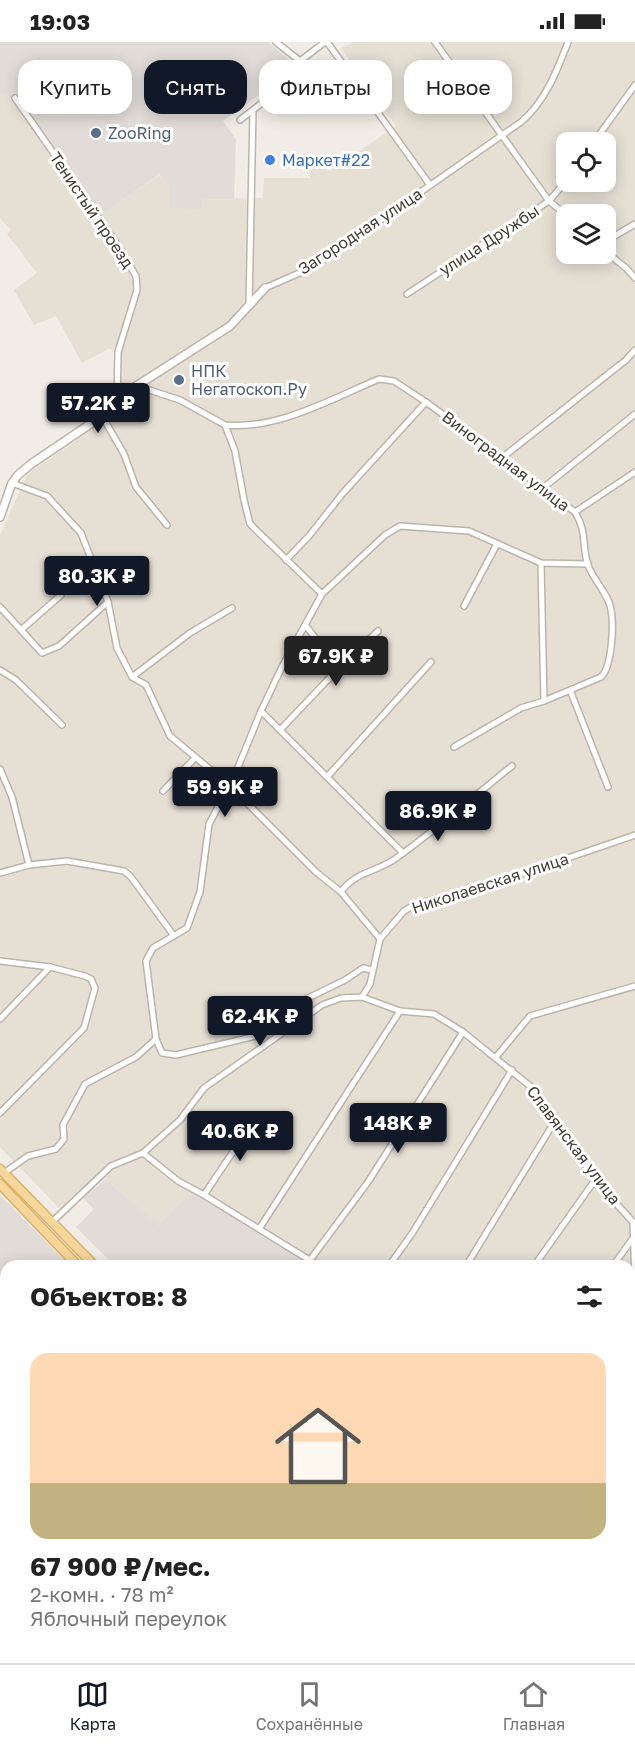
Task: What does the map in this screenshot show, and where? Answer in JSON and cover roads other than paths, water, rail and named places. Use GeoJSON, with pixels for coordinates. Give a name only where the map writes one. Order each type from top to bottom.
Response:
{"type":"FeatureCollection","features":[{"type":"Feature","properties":{"kind":"main road"},"geometry":{"type":"LineString","coordinates":[[2,1171],[89,1260]]}},
{"type":"Feature","properties":{"kind":"main road"},"geometry":{"type":"LineString","coordinates":[[0,1184],[72,1260]]}},
{"type":"Feature","properties":{"kind":"street"},"geometry":{"type":"LineString","coordinates":[[276,42],[299,60]]}},
{"type":"Feature","properties":{"kind":"street"},"geometry":{"type":"LineString","coordinates":[[301,60],[326,42],[430,185]]}},
{"type":"Feature","properties":{"kind":"street"},"geometry":{"type":"LineString","coordinates":[[435,42],[549,201],[556,207]]}},
{"type":"Feature","properties":{"kind":"street","name":"Загородная улица"},"geometry":{"type":"LineString","coordinates":[[0,517],[12,483],[31,464],[102,416],[137,386],[230,326],[265,288],[313,267],[504,136],[532,113],[541,100],[568,42]]}},
{"type":"Feature","properties":{"kind":"street"},"geometry":{"type":"LineString","coordinates":[[601,132],[635,85]]}},
{"type":"Feature","properties":{"kind":"street","name":"Тенистый проезд"},"geometry":{"type":"LineString","coordinates":[[15,98],[115,241],[136,276],[137,290],[118,352],[117,402]]}},
{"type":"Feature","properties":{"kind":"street"},"geometry":{"type":"LineString","coordinates":[[240,120],[259,105]]}},
{"type":"Feature","properties":{"kind":"street"},"geometry":{"type":"LineString","coordinates":[[249,306],[253,110]]}},
{"type":"Feature","properties":{"kind":"street","name":"улица Дружбы"},"geometry":{"type":"LineString","coordinates":[[407,294],[549,201],[559,192]]}},
{"type":"Feature","properties":{"kind":"street"},"geometry":{"type":"LineString","coordinates":[[616,236],[635,224]]}},
{"type":"Feature","properties":{"kind":"street"},"geometry":{"type":"LineString","coordinates":[[616,260],[635,278]]}},
{"type":"Feature","properties":{"kind":"street"},"geometry":{"type":"LineString","coordinates":[[503,457],[626,360],[635,350]]}},
{"type":"Feature","properties":{"kind":"street","name":"Виноградная улица"},"geometry":{"type":"LineString","coordinates":[[225,425],[243,427],[262,424],[314,407],[379,379],[394,381],[503,457],[574,512],[583,526],[588,564],[611,609],[610,657],[606,672],[601,677],[544,701],[520,708],[454,747]]}},
{"type":"Feature","properties":{"kind":"street"},"geometry":{"type":"LineString","coordinates":[[137,386],[180,400],[225,425],[235,451],[250,524],[322,594]]}},
{"type":"Feature","properties":{"kind":"street"},"geometry":{"type":"LineString","coordinates":[[286,560],[426,402]]}},
{"type":"Feature","properties":{"kind":"street"},"geometry":{"type":"LineString","coordinates":[[543,488],[635,414]]}},
{"type":"Feature","properties":{"kind":"street"},"geometry":{"type":"LineString","coordinates":[[102,416],[124,454],[136,487],[167,525]]}},
{"type":"Feature","properties":{"kind":"street"},"geometry":{"type":"LineString","coordinates":[[574,512],[635,472]]}},
{"type":"Feature","properties":{"kind":"street"},"geometry":{"type":"LineString","coordinates":[[12,483],[47,496],[81,533],[108,602],[117,648],[132,677],[146,685],[170,736],[229,785],[315,872],[341,892],[380,939]]}},
{"type":"Feature","properties":{"kind":"street"},"geometry":{"type":"LineString","coordinates":[[372,970],[363,968],[345,980],[304,999],[256,1036],[177,1055],[162,1053],[156,1039],[146,960],[153,948],[187,928],[200,892],[209,824],[234,777],[282,667],[322,594],[385,535],[400,526],[469,531],[541,563],[588,564]]}},
{"type":"Feature","properties":{"kind":"street"},"geometry":{"type":"LineString","coordinates":[[465,606],[497,544]]}},
{"type":"Feature","properties":{"kind":"street"},"geometry":{"type":"LineString","coordinates":[[541,563],[544,701]]}},
{"type":"Feature","properties":{"kind":"street"},"geometry":{"type":"LineString","coordinates":[[21,630],[61,595]]}},
{"type":"Feature","properties":{"kind":"street"},"geometry":{"type":"LineString","coordinates":[[0,607],[42,653],[59,646],[108,602]]}},
{"type":"Feature","properties":{"kind":"street"},"geometry":{"type":"LineString","coordinates":[[132,677],[190,633],[232,608]]}},
{"type":"Feature","properties":{"kind":"street"},"geometry":{"type":"LineString","coordinates":[[306,626],[339,668]]}},
{"type":"Feature","properties":{"kind":"street"},"geometry":{"type":"LineString","coordinates":[[280,730],[378,631]]}},
{"type":"Feature","properties":{"kind":"street"},"geometry":{"type":"LineString","coordinates":[[327,777],[431,662]]}},
{"type":"Feature","properties":{"kind":"street"},"geometry":{"type":"LineString","coordinates":[[0,670],[16,680],[62,725]]}},
{"type":"Feature","properties":{"kind":"street"},"geometry":{"type":"LineString","coordinates":[[570,690],[608,788]]}},
{"type":"Feature","properties":{"kind":"street"},"geometry":{"type":"LineString","coordinates":[[261,711],[403,853]]}},
{"type":"Feature","properties":{"kind":"street"},"geometry":{"type":"LineString","coordinates":[[163,791],[195,758]]}},
{"type":"Feature","properties":{"kind":"street"},"geometry":{"type":"LineString","coordinates":[[341,892],[347,883],[394,860],[512,766]]}},
{"type":"Feature","properties":{"kind":"street"},"geometry":{"type":"LineString","coordinates":[[0,769],[12,797],[28,866]]}},
{"type":"Feature","properties":{"kind":"street","name":"Николаевская улица"},"geometry":{"type":"LineString","coordinates":[[362,997],[370,984],[380,939],[404,911],[416,904],[495,882],[635,834]]}},
{"type":"Feature","properties":{"kind":"street"},"geometry":{"type":"LineString","coordinates":[[0,873],[28,866],[67,861],[124,871],[131,877],[174,936]]}},
{"type":"Feature","properties":{"kind":"street"},"geometry":{"type":"LineString","coordinates":[[0,961],[50,967],[85,976],[94,983],[95,988],[86,1026],[0,1113]]}},
{"type":"Feature","properties":{"kind":"street"},"geometry":{"type":"LineString","coordinates":[[0,1019],[50,967]]}},
{"type":"Feature","properties":{"kind":"street"},"geometry":{"type":"LineString","coordinates":[[496,1057],[530,1016],[635,986]]}},
{"type":"Feature","properties":{"kind":"street","name":"Славянская улица"},"geometry":{"type":"LineString","coordinates":[[52,1222],[111,1166],[144,1153],[180,1120],[204,1088],[322,1005],[341,998],[362,997],[400,1011],[434,1014],[463,1032],[535,1090],[595,1180],[633,1222],[634,1260]]}},
{"type":"Feature","properties":{"kind":"street"},"geometry":{"type":"LineString","coordinates":[[259,1229],[400,1011]]}},
{"type":"Feature","properties":{"kind":"street"},"geometry":{"type":"LineString","coordinates":[[144,1153],[177,1181],[310,1260],[368,1182],[463,1032]]}},
{"type":"Feature","properties":{"kind":"street"},"geometry":{"type":"LineString","coordinates":[[2,1171],[28,1156],[56,1149],[64,1139],[63,1125],[85,1084],[136,1057],[156,1039]]}},
{"type":"Feature","properties":{"kind":"street"},"geometry":{"type":"LineString","coordinates":[[393,1260],[413,1232],[512,1070]]}},
{"type":"Feature","properties":{"kind":"street"},"geometry":{"type":"LineString","coordinates":[[204,1195],[257,1116]]}},
{"type":"Feature","properties":{"kind":"street"},"geometry":{"type":"LineString","coordinates":[[470,1260],[555,1121]]}},
{"type":"Feature","properties":{"kind":"street"},"geometry":{"type":"LineString","coordinates":[[538,1260],[595,1180]]}},
{"type":"Feature","properties":{"kind":"street"},"geometry":{"type":"LineString","coordinates":[[617,1260],[633,1238]]}},
{"type":"Feature","properties":{"kind":"place","name":"ZooRing"},"geometry":{"type":"Point","coordinates":[96,133]}},
{"type":"Feature","properties":{"kind":"place","name":"Маркет#22"},"geometry":{"type":"Point","coordinates":[270,160]}},
{"type":"Feature","properties":{"kind":"place","name":"НПК Негатоскоп.Ру"},"geometry":{"type":"Point","coordinates":[179,380]}}]}
